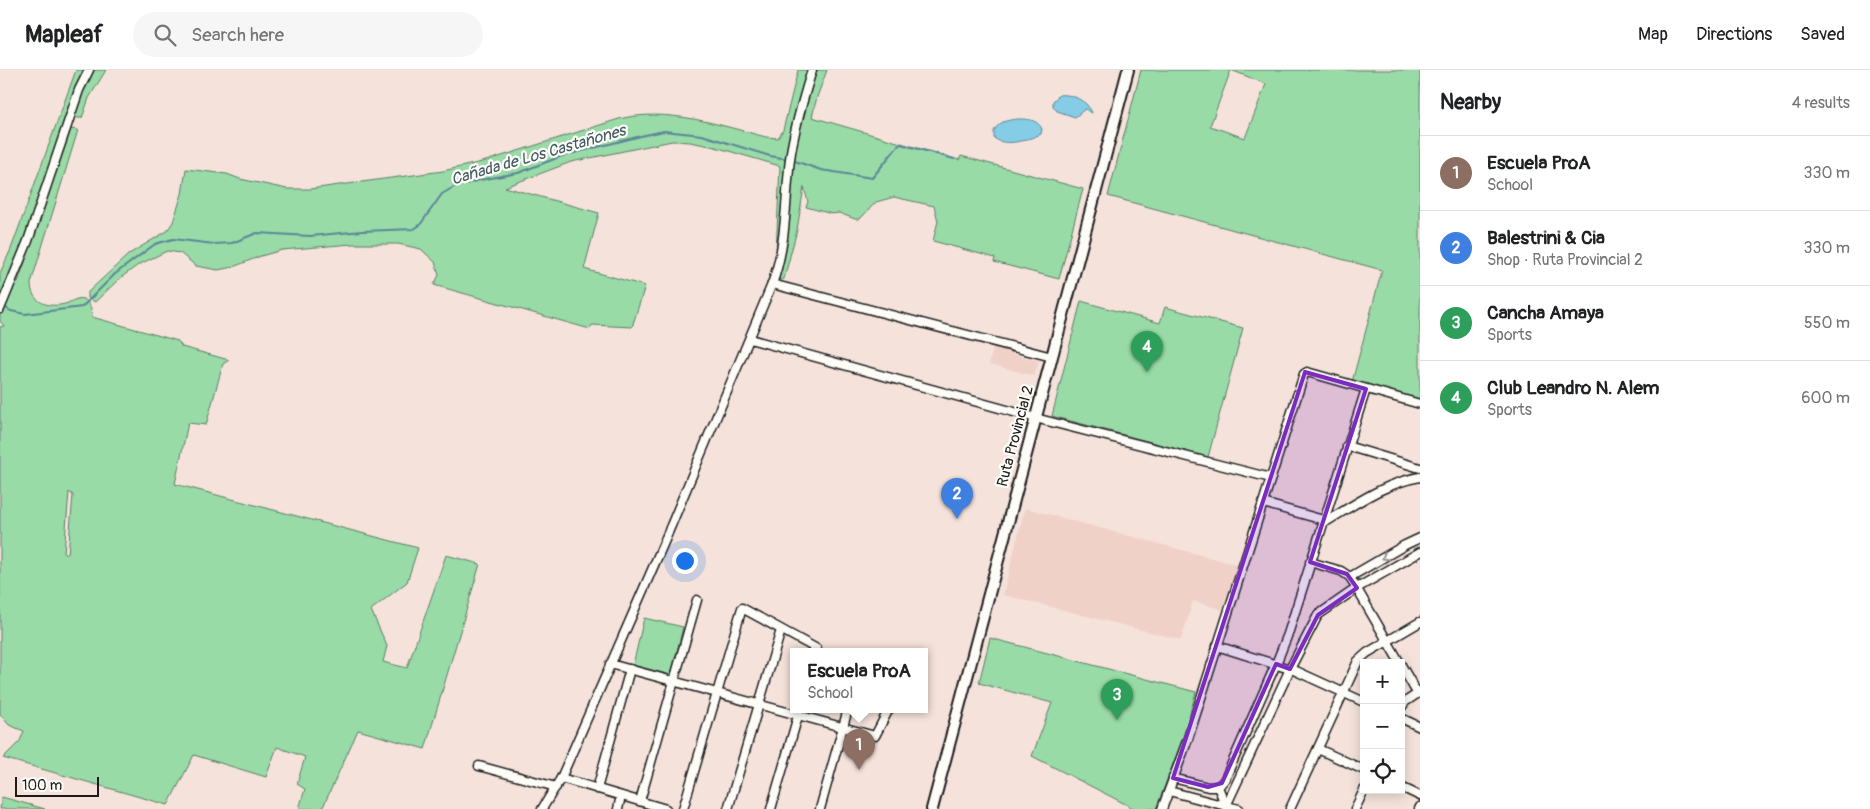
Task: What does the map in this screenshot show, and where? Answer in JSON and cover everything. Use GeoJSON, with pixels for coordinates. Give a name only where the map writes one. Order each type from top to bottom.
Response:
{"type":"FeatureCollection","features":[{"type":"Feature","properties":{"kind":"main road","name":"Ruta Provincial 2"},"geometry":{"type":"LineString","coordinates":[[932,809],[1128,70]]}},
{"type":"Feature","properties":{"kind":"street"},"geometry":{"type":"LineString","coordinates":[[2,305],[28,241],[80,90],[89,70]]}},
{"type":"Feature","properties":{"kind":"street"},"geometry":{"type":"LineString","coordinates":[[542,809],[561,778],[772,284],[782,252],[790,159],[812,70]]}},
{"type":"Feature","properties":{"kind":"street"},"geometry":{"type":"LineString","coordinates":[[772,284],[1052,357]]}},
{"type":"Feature","properties":{"kind":"street"},"geometry":{"type":"LineString","coordinates":[[750,339],[1035,418],[1271,478]]}},
{"type":"Feature","properties":{"kind":"street"},"geometry":{"type":"LineString","coordinates":[[1162,809],[1188,739],[1305,372],[1420,404]]}},
{"type":"Feature","properties":{"kind":"street"},"geometry":{"type":"LineString","coordinates":[[1173,778],[1208,787],[1218,787],[1225,779],[1288,634],[1366,389]]}},
{"type":"Feature","properties":{"kind":"street"},"geometry":{"type":"LineString","coordinates":[[1347,446],[1420,468]]}},
{"type":"Feature","properties":{"kind":"street"},"geometry":{"type":"LineString","coordinates":[[1263,503],[1327,521],[1381,488],[1420,476]]}},
{"type":"Feature","properties":{"kind":"street"},"geometry":{"type":"LineString","coordinates":[[1350,577],[1420,538]]}},
{"type":"Feature","properties":{"kind":"street"},"geometry":{"type":"LineString","coordinates":[[1226,806],[1290,669],[1318,615],[1357,588],[1420,552]]}},
{"type":"Feature","properties":{"kind":"street"},"geometry":{"type":"LineString","coordinates":[[1310,562],[1341,571],[1350,577],[1397,659]]}},
{"type":"Feature","properties":{"kind":"street"},"geometry":{"type":"LineString","coordinates":[[640,801],[697,600]]}},
{"type":"Feature","properties":{"kind":"street"},"geometry":{"type":"LineString","coordinates":[[683,809],[742,608],[815,648]]}},
{"type":"Feature","properties":{"kind":"street"},"geometry":{"type":"LineString","coordinates":[[1290,809],[1360,658],[1420,622]]}},
{"type":"Feature","properties":{"kind":"street"},"geometry":{"type":"LineString","coordinates":[[728,809],[780,630]]}},
{"type":"Feature","properties":{"kind":"street"},"geometry":{"type":"LineString","coordinates":[[1217,646],[1290,669],[1360,700]]}},
{"type":"Feature","properties":{"kind":"street"},"geometry":{"type":"LineString","coordinates":[[610,664],[759,705],[790,710]]}},
{"type":"Feature","properties":{"kind":"street"},"geometry":{"type":"LineString","coordinates":[[597,789],[630,669]]}},
{"type":"Feature","properties":{"kind":"street"},"geometry":{"type":"LineString","coordinates":[[1404,704],[1419,692],[1405,671]]}},
{"type":"Feature","properties":{"kind":"street"},"geometry":{"type":"LineString","coordinates":[[771,809],[799,713]]}},
{"type":"Feature","properties":{"kind":"street"},"geometry":{"type":"LineString","coordinates":[[802,713],[842,728],[875,736],[886,713]]}},
{"type":"Feature","properties":{"kind":"street"},"geometry":{"type":"LineString","coordinates":[[820,809],[847,713]]}},
{"type":"Feature","properties":{"kind":"street"},"geometry":{"type":"LineString","coordinates":[[1405,720],[1420,727]]}},
{"type":"Feature","properties":{"kind":"street"},"geometry":{"type":"LineString","coordinates":[[1318,749],[1360,768]]}},
{"type":"Feature","properties":{"kind":"street"},"geometry":{"type":"LineString","coordinates":[[479,766],[556,787]]}},
{"type":"Feature","properties":{"kind":"street"},"geometry":{"type":"LineString","coordinates":[[561,778],[666,809]]}},
{"type":"Feature","properties":{"kind":"street"},"geometry":{"type":"LineString","coordinates":[[1218,787],[1226,806]]}},
{"type":"Feature","properties":{"kind":"street"},"geometry":{"type":"LineString","coordinates":[[1405,789],[1420,796]]}},
{"type":"Feature","properties":{"kind":"street"},"geometry":{"type":"LineString","coordinates":[[1169,790],[1239,809]]}},
{"type":"Feature","properties":{"kind":"street"},"geometry":{"type":"LineString","coordinates":[[1355,809],[1362,794]]}},
{"type":"Feature","properties":{"kind":"street"},"geometry":{"type":"LineString","coordinates":[[618,809],[621,796]]}},
{"type":"Feature","properties":{"kind":"highlighted area"},"geometry":{"type":"Polygon","coordinates":[[[1305,372],[1366,389],[1310,562],[1347,574],[1357,588],[1318,615],[1290,669],[1276,664],[1222,783],[1208,787],[1173,778],[1305,372]]]}},
{"type":"Feature","properties":{"kind":"shaded area"},"geometry":{"type":"Polygon","coordinates":[[[994,345],[1013,351],[1013,354],[1039,361],[1034,376],[989,364],[994,345]]]}},
{"type":"Feature","properties":{"kind":"shaded area"},"geometry":{"type":"Polygon","coordinates":[[[1025,508],[1238,565],[1223,610],[1193,601],[1181,640],[1003,595],[1025,508]]]}},
{"type":"Feature","properties":{"kind":"green space"},"geometry":{"type":"Polygon","coordinates":[[[76,70],[86,70],[4,292],[0,296],[0,273],[11,249],[76,70]]]}},
{"type":"Feature","properties":{"kind":"green space"},"geometry":{"type":"Polygon","coordinates":[[[92,70],[106,70],[89,98],[82,118],[77,118],[74,115],[92,70]]]}},
{"type":"Feature","properties":{"kind":"green space"},"geometry":{"type":"Polygon","coordinates":[[[798,70],[810,70],[802,97],[780,251],[770,284],[767,283],[776,252],[780,166],[715,147],[672,141],[571,162],[505,187],[599,213],[584,269],[645,286],[632,327],[592,325],[590,329],[434,285],[439,275],[435,262],[421,249],[398,244],[352,244],[282,250],[233,267],[218,270],[196,266],[180,253],[167,251],[138,265],[119,279],[95,302],[88,298],[88,292],[129,254],[167,231],[173,222],[182,194],[186,169],[227,174],[240,179],[287,189],[310,189],[443,171],[486,161],[619,119],[656,115],[693,119],[766,137],[778,138],[783,130],[798,70]]]}},
{"type":"Feature","properties":{"kind":"green space"},"geometry":{"type":"Polygon","coordinates":[[[815,70],[827,70],[812,117],[959,160],[961,156],[1083,189],[1059,279],[994,262],[995,258],[933,241],[938,221],[934,206],[894,197],[876,202],[860,219],[855,219],[839,213],[832,214],[806,207],[808,202],[804,187],[797,230],[784,279],[778,278],[782,263],[796,145],[815,70]]]}},
{"type":"Feature","properties":{"kind":"green space"},"geometry":{"type":"Polygon","coordinates":[[[1141,70],[1231,70],[1420,70],[1420,401],[1352,382],[1382,270],[1108,196],[1141,70]],[[1231,70],[1210,126],[1245,138],[1266,84],[1231,70]]]}},
{"type":"Feature","properties":{"kind":"green space"},"geometry":{"type":"Polygon","coordinates":[[[71,129],[78,130],[31,283],[32,290],[37,299],[47,304],[59,305],[77,299],[84,299],[90,307],[92,317],[178,341],[182,347],[229,360],[223,364],[206,425],[188,423],[175,484],[418,548],[407,582],[371,610],[387,646],[383,662],[407,668],[446,555],[480,564],[425,749],[358,730],[322,809],[299,809],[305,789],[297,784],[305,757],[277,747],[266,777],[194,755],[168,805],[3,758],[20,741],[24,731],[9,725],[0,714],[0,327],[4,326],[0,321],[0,300],[7,303],[16,282],[18,282],[71,129]],[[69,492],[64,553],[68,554],[73,495],[69,492]]]}},
{"type":"Feature","properties":{"kind":"green space"},"geometry":{"type":"Polygon","coordinates":[[[1081,301],[1160,323],[1165,307],[1243,328],[1208,457],[1052,416],[1081,301]]]}},
{"type":"Feature","properties":{"kind":"green space"},"geometry":{"type":"Polygon","coordinates":[[[644,618],[683,627],[671,675],[633,665],[644,618]]]}},
{"type":"Feature","properties":{"kind":"green space"},"geometry":{"type":"Polygon","coordinates":[[[990,638],[1196,692],[1183,737],[1156,809],[1135,809],[1032,756],[1052,703],[979,683],[990,638]]]}},
{"type":"Feature","properties":{"kind":"green space"},"geometry":{"type":"Polygon","coordinates":[[[2,797],[45,809],[0,809],[2,797]]]}},
{"type":"Feature","properties":{"kind":"water"},"geometry":{"type":"Polygon","coordinates":[[[1059,95],[1069,95],[1078,99],[1087,105],[1092,113],[1085,109],[1075,117],[1057,111],[1053,106],[1053,101],[1059,95]]]}},
{"type":"Feature","properties":{"kind":"water"},"geometry":{"type":"Polygon","coordinates":[[[1018,119],[1035,121],[1042,129],[1041,134],[1011,142],[999,141],[994,138],[994,131],[998,125],[1018,119]]]}},
{"type":"Feature","properties":{"kind":"waterway","name":"Cañada de Los Castañones"},"geometry":{"type":"LineString","coordinates":[[4,307],[11,311],[25,314],[82,307],[115,274],[155,244],[173,239],[214,244],[232,243],[257,233],[310,236],[414,229],[420,225],[442,194],[454,187],[518,173],[562,156],[664,131],[702,135],[770,156],[788,159]]}},
{"type":"Feature","properties":{"kind":"waterway","name":"Cañada de Los Castañones"},"geometry":{"type":"LineString","coordinates":[[792,160],[821,170],[872,178],[901,144],[954,159]]}},
{"type":"Feature","properties":{"kind":"place","name":"Club Leandro N. Alem"},"geometry":{"type":"Point","coordinates":[1147,372]}},
{"type":"Feature","properties":{"kind":"place","name":"Balestrini & Cia"},"geometry":{"type":"Point","coordinates":[957,519]}},
{"type":"Feature","properties":{"kind":"place","name":"Cancha Amaya"},"geometry":{"type":"Point","coordinates":[1117,720]}},
{"type":"Feature","properties":{"kind":"place","name":"Escuela ProA"},"geometry":{"type":"Point","coordinates":[859,770]}}]}
